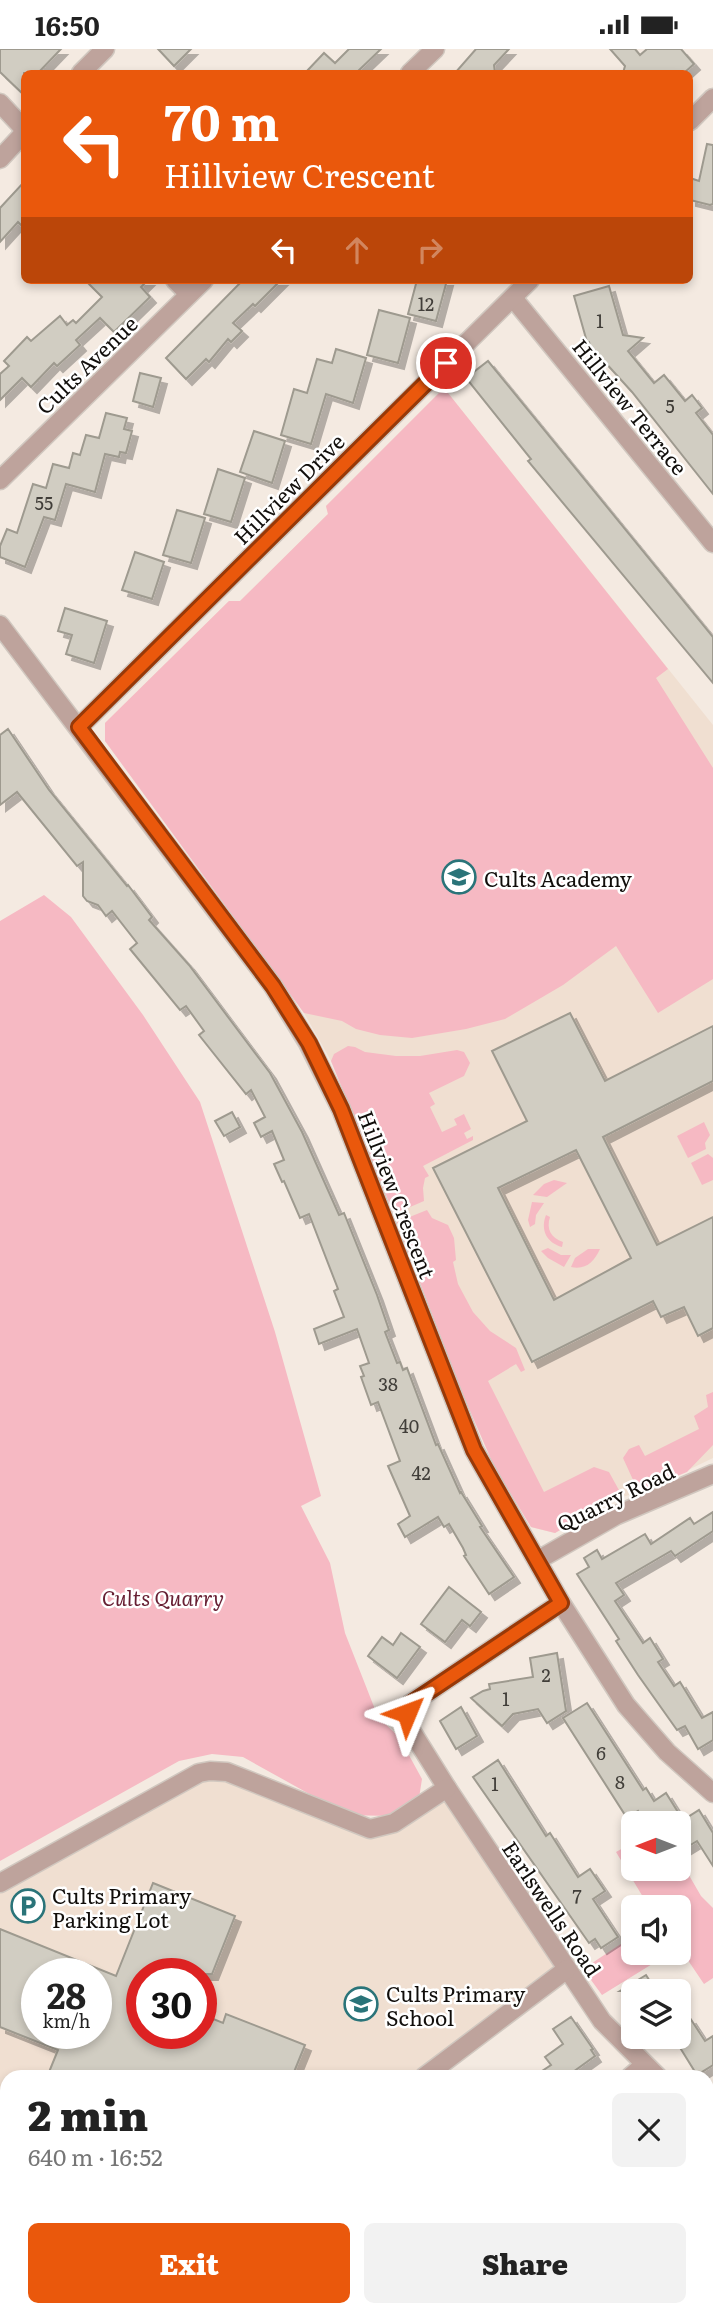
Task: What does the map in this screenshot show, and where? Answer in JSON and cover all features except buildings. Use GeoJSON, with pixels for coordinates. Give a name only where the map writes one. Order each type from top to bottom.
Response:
{"type":"FeatureCollection","features":[{"type":"Feature","properties":{"kind":"street"},"geometry":{"type":"LineString","coordinates":[[84,70],[105,49]]}},
{"type":"Feature","properties":{"kind":"street"},"geometry":{"type":"LineString","coordinates":[[414,70],[435,49]]}},
{"type":"Feature","properties":{"kind":"street"},"geometry":{"type":"LineString","coordinates":[[693,118],[713,97]]}},
{"type":"Feature","properties":{"kind":"street"},"geometry":{"type":"LineString","coordinates":[[0,103],[21,128]]}},
{"type":"Feature","properties":{"kind":"street"},"geometry":{"type":"LineString","coordinates":[[0,159],[21,134]]}},
{"type":"Feature","properties":{"kind":"street"},"geometry":{"type":"LineString","coordinates":[[179,284],[189,294]]}},
{"type":"Feature","properties":{"kind":"street","name":"Cults Avenue"},"geometry":{"type":"LineString","coordinates":[[0,480],[200,284]]}},
{"type":"Feature","properties":{"kind":"street","name":"Hillview Drive"},"geometry":{"type":"LineString","coordinates":[[79,727],[526,284]]}},
{"type":"Feature","properties":{"kind":"street","name":"Hillview Terrace"},"geometry":{"type":"LineString","coordinates":[[513,298],[713,543]]}},
{"type":"Feature","properties":{"kind":"street","name":"Hillview Crescent"},"geometry":{"type":"LineString","coordinates":[[0,625],[273,986],[309,1043],[341,1109],[474,1450],[561,1603],[626,1705],[667,1752],[713,1793]]}},
{"type":"Feature","properties":{"kind":"street","name":"Quarry Road"},"geometry":{"type":"LineString","coordinates":[[538,1560],[617,1515],[713,1474]]}},
{"type":"Feature","properties":{"kind":"street","name":"Earlswells Road"},"geometry":{"type":"LineString","coordinates":[[561,1603],[410,1704],[407,1724],[602,2021],[650,2070]]}},
{"type":"Feature","properties":{"kind":"street"},"geometry":{"type":"LineString","coordinates":[[0,1883],[199,1773],[210,1770],[227,1772],[370,1829],[394,1823],[447,1788]]}},
{"type":"Feature","properties":{"kind":"street"},"geometry":{"type":"LineString","coordinates":[[433,2070],[567,1969]]}},
{"type":"Feature","properties":{"kind":"street"},"geometry":{"type":"LineString","coordinates":[[638,2070],[644,2065]]}},
{"type":"Feature","properties":{"kind":"shaded area","name":"Cults Academy"},"geometry":{"type":"Polygon","coordinates":[[[444,388],[713,725],[713,1458],[657,1485],[606,1503],[555,1533],[531,1527],[494,1466],[461,1390],[397,1222],[331,1061],[304,1013],[105,741],[105,723],[229,601],[240,601],[328,514],[326,506],[444,388]]]}},
{"type":"Feature","properties":{"kind":"shaded area","name":"Cults Primary School"},"geometry":{"type":"Polygon","coordinates":[[[210,1771],[370,1829],[447,1788],[567,1969],[433,2070],[0,2070],[0,1883],[210,1771]]]}},
{"type":"Feature","properties":{"kind":"green space","name":"Cults Academy"},"geometry":{"type":"Polygon","coordinates":[[[444,388],[668,669],[656,678],[713,768],[713,979],[658,1013],[616,946],[563,985],[505,1019],[466,1029],[412,1038],[380,1035],[356,1029],[342,1021],[304,1013],[105,741],[105,723],[229,601],[240,601],[328,514],[326,506],[444,388]]]}},
{"type":"Feature","properties":{"kind":"green space","name":"Cults Quarry"},"geometry":{"type":"Polygon","coordinates":[[[44,895],[71,917],[143,1015],[200,1102],[275,1332],[321,1496],[301,1506],[330,1563],[345,1633],[378,1717],[399,1737],[422,1779],[419,1798],[390,1816],[347,1815],[243,1757],[212,1754],[179,1761],[0,1861],[0,921],[44,895]]]}},
{"type":"Feature","properties":{"kind":"green space"},"geometry":{"type":"Polygon","coordinates":[[[348,1046],[365,1052],[396,1056],[420,1056],[457,1050],[464,1052],[470,1063],[464,1076],[429,1093],[435,1104],[430,1107],[442,1132],[457,1125],[454,1119],[464,1114],[471,1129],[464,1133],[467,1139],[473,1136],[473,1140],[423,1166],[429,1176],[425,1178],[423,1188],[424,1201],[394,1214],[331,1061],[334,1054],[348,1046]]]}},
{"type":"Feature","properties":{"kind":"green space"},"geometry":{"type":"Polygon","coordinates":[[[704,1122],[710,1135],[705,1143],[706,1149],[688,1158],[677,1136],[704,1122]]]}},
{"type":"Feature","properties":{"kind":"green space"},"geometry":{"type":"Polygon","coordinates":[[[708,1154],[713,1158],[713,1180],[702,1185],[691,1163],[708,1154]]]}},
{"type":"Feature","properties":{"kind":"green space"},"geometry":{"type":"Polygon","coordinates":[[[554,1180],[567,1183],[547,1197],[533,1195],[544,1184],[554,1180]]]}},
{"type":"Feature","properties":{"kind":"green space"},"geometry":{"type":"Polygon","coordinates":[[[532,1202],[544,1203],[536,1215],[535,1224],[530,1227],[528,1220],[532,1202]]]}},
{"type":"Feature","properties":{"kind":"green space"},"geometry":{"type":"Polygon","coordinates":[[[427,1210],[432,1218],[448,1225],[454,1238],[456,1260],[453,1262],[458,1284],[473,1312],[490,1331],[516,1348],[525,1370],[521,1372],[516,1364],[488,1381],[544,1492],[594,1467],[609,1472],[620,1492],[555,1533],[531,1527],[494,1466],[461,1390],[397,1222],[427,1210]]]}},
{"type":"Feature","properties":{"kind":"green space"},"geometry":{"type":"Polygon","coordinates":[[[546,1215],[550,1217],[550,1233],[563,1242],[562,1247],[552,1242],[544,1231],[546,1215]]]}},
{"type":"Feature","properties":{"kind":"green space"},"geometry":{"type":"Polygon","coordinates":[[[548,1248],[561,1255],[571,1255],[564,1267],[541,1251],[548,1248]]]}},
{"type":"Feature","properties":{"kind":"green space"},"geometry":{"type":"Polygon","coordinates":[[[588,1249],[600,1249],[589,1264],[571,1267],[575,1258],[588,1249]]]}},
{"type":"Feature","properties":{"kind":"green space"},"geometry":{"type":"Polygon","coordinates":[[[713,1392],[713,1445],[687,1472],[648,1488],[640,1487],[634,1482],[623,1458],[629,1449],[639,1445],[645,1456],[699,1429],[694,1416],[708,1407],[706,1395],[713,1392]]]}},
{"type":"Feature","properties":{"kind":"green space"},"geometry":{"type":"Polygon","coordinates":[[[691,1879],[701,1896],[713,1908],[713,1978],[704,1984],[691,1965],[691,1895],[642,1895],[633,1881],[691,1881],[691,1879]]]}},
{"type":"Feature","properties":{"kind":"green space"},"geometry":{"type":"Polygon","coordinates":[[[621,1944],[621,1965],[651,1965],[628,1979],[621,1979],[621,1983],[602,1995],[583,1969],[621,1944]]]}},
{"type":"Feature","properties":{"kind":"place","name":"Cults Academy"},"geometry":{"type":"Point","coordinates":[459,877]}},
{"type":"Feature","properties":{"kind":"place","name":"Cults Primary Parking Lot"},"geometry":{"type":"Point","coordinates":[28,1906]}},
{"type":"Feature","properties":{"kind":"place","name":"Cults Primary School"},"geometry":{"type":"Point","coordinates":[361,2004]}},
{"type":"Feature","properties":{"kind":"route"},"geometry":{"type":"LineString","coordinates":[[407,1713],[410,1704],[561,1603],[474,1450],[341,1109],[309,1043],[273,986],[79,727],[446,363]]}}]}
